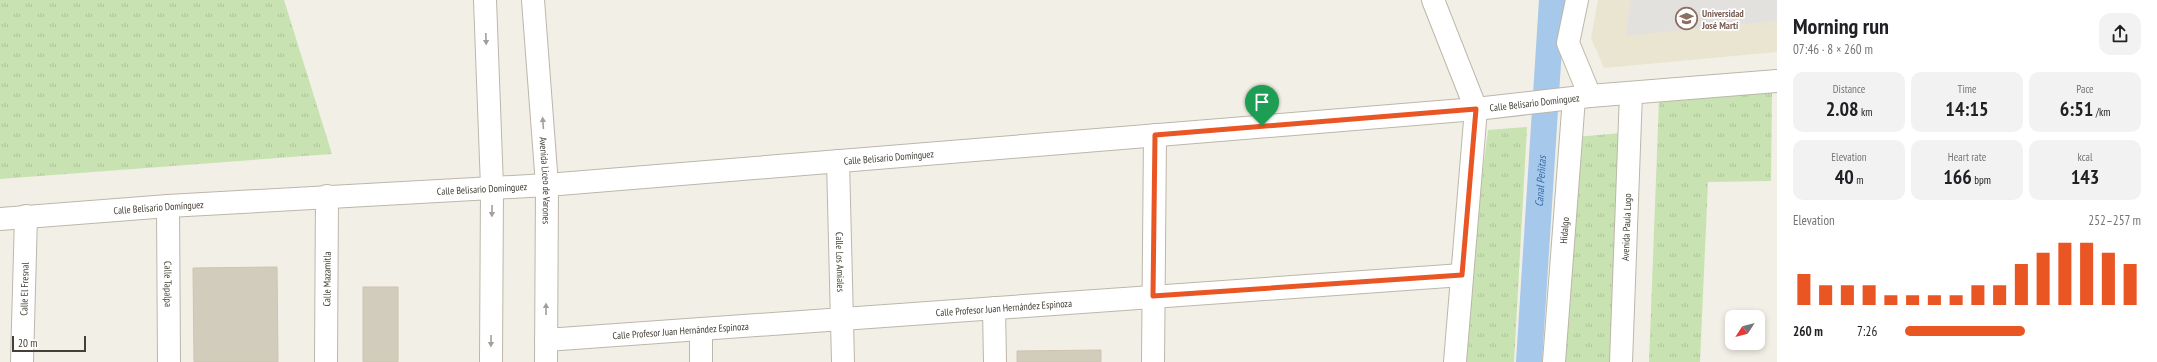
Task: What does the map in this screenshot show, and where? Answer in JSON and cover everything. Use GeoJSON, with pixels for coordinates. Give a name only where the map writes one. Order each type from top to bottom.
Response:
{"type":"FeatureCollection","features":[{"type":"Feature","properties":{"kind":"street"},"geometry":{"type":"LineString","coordinates":[[485,0],[492,187],[491,362]]}},
{"type":"Feature","properties":{"kind":"street","name":"Avenida Liceo de Varones"},"geometry":{"type":"LineString","coordinates":[[533,0],[547,185],[546,362]]}},
{"type":"Feature","properties":{"kind":"street"},"geometry":{"type":"LineString","coordinates":[[1432,0],[1476,109],[1455,362]]}},
{"type":"Feature","properties":{"kind":"street","name":"Hidalgo"},"geometry":{"type":"LineString","coordinates":[[1554,362],[1573,98],[1568,42],[1577,0]]}},
{"type":"Feature","properties":{"kind":"street","name":"Calle Belisario Domínguez"},"geometry":{"type":"LineString","coordinates":[[0,219],[168,206],[328,196],[547,185],[1476,109],[1573,98],[1777,81]]}},
{"type":"Feature","properties":{"kind":"street","name":"Avenida Paula Lugo"},"geometry":{"type":"LineString","coordinates":[[1617,358],[1630,93]]}},
{"type":"Feature","properties":{"kind":"street"},"geometry":{"type":"LineString","coordinates":[[1153,362],[1155,135]]}},
{"type":"Feature","properties":{"kind":"street","name":"Calle Los Amiales"},"geometry":{"type":"LineString","coordinates":[[838,161],[843,362]]}},
{"type":"Feature","properties":{"kind":"street","name":"Calle Mazamitla"},"geometry":{"type":"LineString","coordinates":[[326,362],[328,196]]}},
{"type":"Feature","properties":{"kind":"street","name":"Calle Tapalpa"},"geometry":{"type":"LineString","coordinates":[[168,206],[169,362]]}},
{"type":"Feature","properties":{"kind":"street","name":"Calle El Fresnal"},"geometry":{"type":"LineString","coordinates":[[22,362],[26,216]]}},
{"type":"Feature","properties":{"kind":"street","name":"Calle Profesor Juan Hernández Espinoza"},"geometry":{"type":"LineString","coordinates":[[546,340],[1462,275]]}},
{"type":"Feature","properties":{"kind":"street"},"geometry":{"type":"LineString","coordinates":[[994,308],[995,362]]}},
{"type":"Feature","properties":{"kind":"street"},"geometry":{"type":"LineString","coordinates":[[701,329],[701,362]]}},
{"type":"Feature","properties":{"kind":"shaded area","name":"Universidad José Martí"},"geometry":{"type":"Polygon","coordinates":[[[1598,0],[1777,0],[1777,52],[1604,68],[1591,38],[1598,0]]]}},
{"type":"Feature","properties":{"kind":"shaded area"},"geometry":{"type":"Polygon","coordinates":[[[1631,0],[1777,0],[1777,21],[1625,36],[1631,0]]]}},
{"type":"Feature","properties":{"kind":"green space"},"geometry":{"type":"Polygon","coordinates":[[[0,0],[284,0],[332,154],[0,179],[0,0]]]}},
{"type":"Feature","properties":{"kind":"green space"},"geometry":{"type":"Polygon","coordinates":[[[1772,90],[1771,181],[1708,182],[1700,362],[1649,362],[1659,100],[1772,90]]]}},
{"type":"Feature","properties":{"kind":"green space"},"geometry":{"type":"Polygon","coordinates":[[[1527,127],[1514,362],[1461,362],[1469,277],[1488,130],[1527,127]]]}},
{"type":"Feature","properties":{"kind":"green space"},"geometry":{"type":"Polygon","coordinates":[[[1621,133],[1610,362],[1563,362],[1576,137],[1621,133]]]}},
{"type":"Feature","properties":{"kind":"building"},"geometry":{"type":"Polygon","coordinates":[[[277,267],[278,362],[194,362],[193,268],[277,267]]]}},
{"type":"Feature","properties":{"kind":"building"},"geometry":{"type":"Polygon","coordinates":[[[363,287],[398,287],[398,362],[363,362],[363,287]]]}},
{"type":"Feature","properties":{"kind":"building"},"geometry":{"type":"Polygon","coordinates":[[[1101,350],[1101,362],[1017,362],[1017,351],[1101,350]]]}},
{"type":"Feature","properties":{"kind":"waterway","name":"Canal Peñitas"},"geometry":{"type":"LineString","coordinates":[[1529,362],[1552,0]]}},
{"type":"Feature","properties":{"kind":"place","name":"Universidad José Martí"},"geometry":{"type":"Point","coordinates":[1686,19]}},
{"type":"Feature","properties":{"kind":"route"},"geometry":{"type":"LineString","coordinates":[[1476,109],[1462,275],[1153,296],[1155,135],[1262,126],[1476,109]]}}]}
